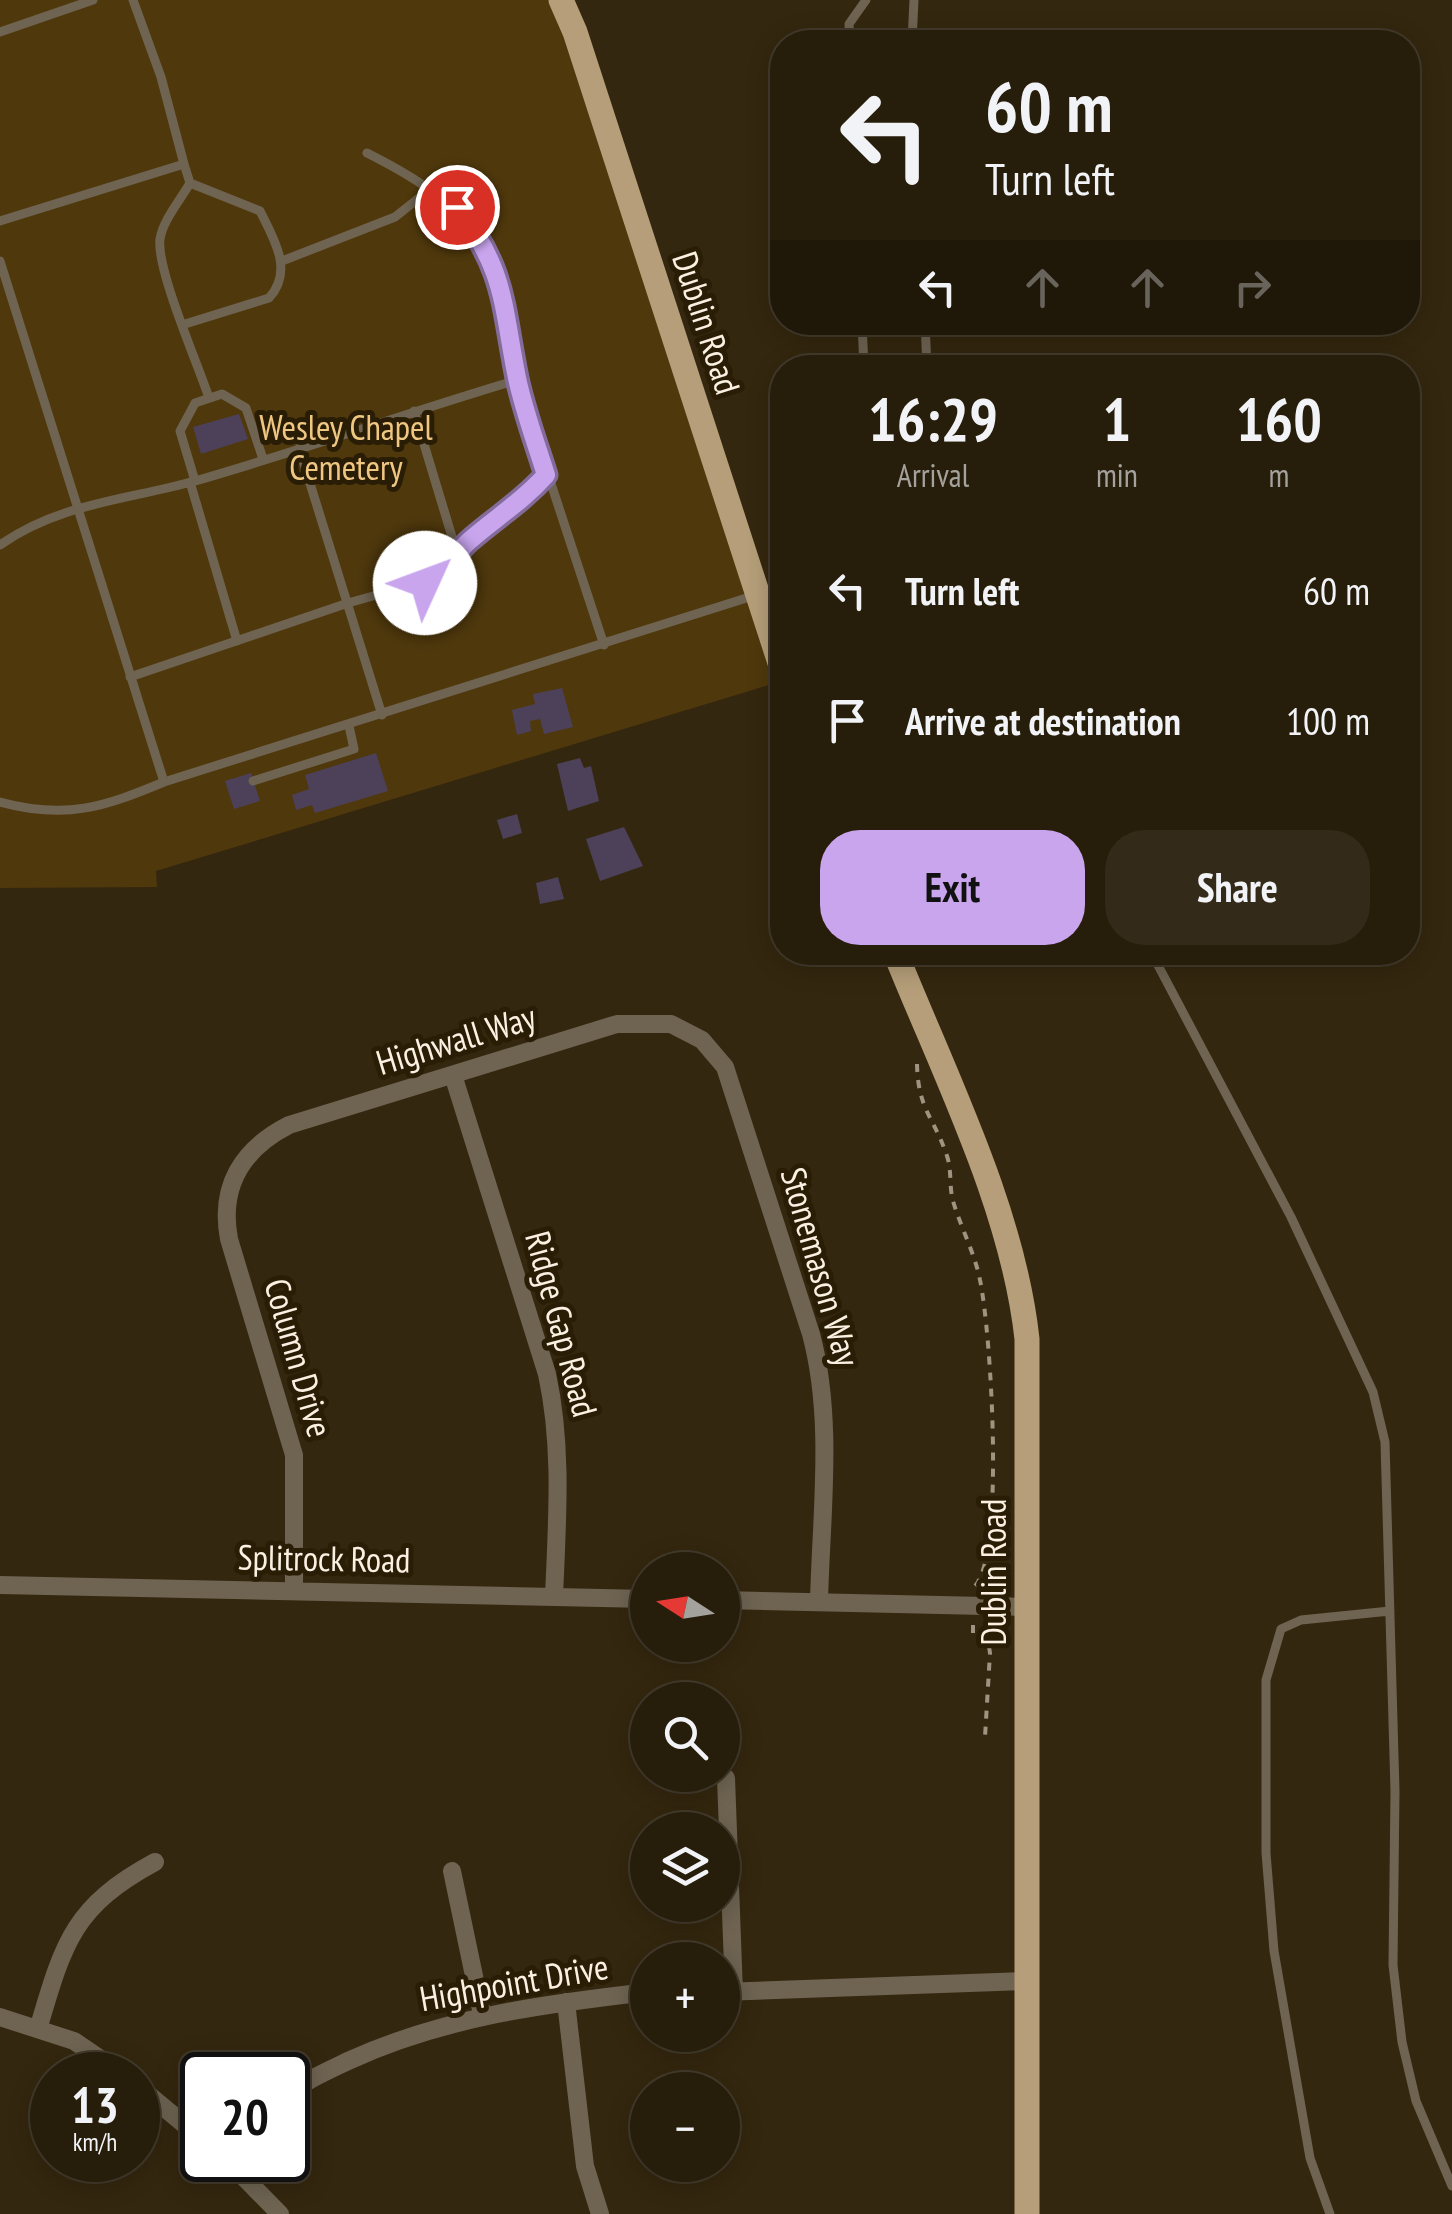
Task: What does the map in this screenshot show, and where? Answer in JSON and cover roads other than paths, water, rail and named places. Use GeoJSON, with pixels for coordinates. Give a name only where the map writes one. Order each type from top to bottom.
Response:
{"type":"FeatureCollection","features":[{"type":"Feature","properties":{"kind":"main road","name":"Dublin Road"},"geometry":{"type":"LineString","coordinates":[[560,0],[575,32],[770,631]]}},
{"type":"Feature","properties":{"kind":"main road","name":"Dublin Road"},"geometry":{"type":"LineString","coordinates":[[900,965],[996,1208],[1022,1293],[1029,1385],[1030,1607],[1026,2214]]}},
{"type":"Feature","properties":{"kind":"street","name":"Highwall Way"},"geometry":{"type":"LineString","coordinates":[[250,1150],[289,1126],[617,1024],[653,1021],[688,1031]]}},
{"type":"Feature","properties":{"kind":"street","name":"Stonemason Way"},"geometry":{"type":"LineString","coordinates":[[688,1031],[716,1053],[732,1084],[822,1374],[819,1602]]}},
{"type":"Feature","properties":{"kind":"street","name":"Ridge Gap Road"},"geometry":{"type":"LineString","coordinates":[[454,1075],[557,1417],[560,1461],[554,1596]]}},
{"type":"Feature","properties":{"kind":"street","name":"Column Drive"},"geometry":{"type":"LineString","coordinates":[[250,1150],[235,1171],[225,1218],[294,1455],[294,1591]]}},
{"type":"Feature","properties":{"kind":"street","name":"Splitrock Road"},"geometry":{"type":"LineString","coordinates":[[0,1585],[630,1598]]}},
{"type":"Feature","properties":{"kind":"street"},"geometry":{"type":"LineString","coordinates":[[740,1600],[1030,1607]]}},
{"type":"Feature","properties":{"kind":"street"},"geometry":{"type":"LineString","coordinates":[[726,1792],[728,1942]]}},
{"type":"Feature","properties":{"kind":"street"},"geometry":{"type":"LineString","coordinates":[[40,2026],[58,1961],[73,1930],[115,1884],[155,1862]]}},
{"type":"Feature","properties":{"kind":"street"},"geometry":{"type":"LineString","coordinates":[[452,1871],[482,2014]]}},
{"type":"Feature","properties":{"kind":"street"},"geometry":{"type":"LineString","coordinates":[[740,1993],[1027,1981]]}},
{"type":"Feature","properties":{"kind":"street","name":"Highpoint Drive"},"geometry":{"type":"LineString","coordinates":[[310,2079],[399,2038],[482,2014],[630,1994]]}},
{"type":"Feature","properties":{"kind":"street"},"geometry":{"type":"LineString","coordinates":[[566,2002],[585,2166],[600,2214]]}},
{"type":"Feature","properties":{"kind":"street"},"geometry":{"type":"LineString","coordinates":[[0,2017],[40,2026],[91,2052]]}},
{"type":"Feature","properties":{"kind":"street"},"geometry":{"type":"LineString","coordinates":[[160,2105],[180,2121]]}},
{"type":"Feature","properties":{"kind":"street"},"geometry":{"type":"LineString","coordinates":[[249,2182],[280,2214]]}},
{"type":"Feature","properties":{"kind":"lane"},"geometry":{"type":"LineString","coordinates":[[0,32],[93,0]]}},
{"type":"Feature","properties":{"kind":"lane"},"geometry":{"type":"LineString","coordinates":[[133,0],[161,78],[190,182],[160,236],[165,270],[210,398]]}},
{"type":"Feature","properties":{"kind":"lane"},"geometry":{"type":"LineString","coordinates":[[850,30],[866,0]]}},
{"type":"Feature","properties":{"kind":"lane"},"geometry":{"type":"LineString","coordinates":[[913,30],[914,0]]}},
{"type":"Feature","properties":{"kind":"lane"},"geometry":{"type":"LineString","coordinates":[[367,153],[457,207],[486,244],[499,279],[518,380],[604,646]]}},
{"type":"Feature","properties":{"kind":"lane"},"geometry":{"type":"LineString","coordinates":[[0,221],[184,164]]}},
{"type":"Feature","properties":{"kind":"lane"},"geometry":{"type":"LineString","coordinates":[[185,324],[269,298],[280,283],[282,262],[260,210],[190,182]]}},
{"type":"Feature","properties":{"kind":"lane"},"geometry":{"type":"LineString","coordinates":[[282,262],[394,217],[428,190]]}},
{"type":"Feature","properties":{"kind":"lane"},"geometry":{"type":"LineString","coordinates":[[0,261],[164,782]]}},
{"type":"Feature","properties":{"kind":"lane"},"geometry":{"type":"LineString","coordinates":[[0,545],[31,524],[75,507],[192,481],[518,380]]}},
{"type":"Feature","properties":{"kind":"lane"},"geometry":{"type":"LineString","coordinates":[[236,641],[180,430],[195,403],[233,397],[246,408],[263,459]]}},
{"type":"Feature","properties":{"kind":"lane"},"geometry":{"type":"LineString","coordinates":[[414,410],[456,550],[454,559]]}},
{"type":"Feature","properties":{"kind":"lane"},"geometry":{"type":"LineString","coordinates":[[299,448],[382,715]]}},
{"type":"Feature","properties":{"kind":"lane"},"geometry":{"type":"LineString","coordinates":[[130,677],[348,603],[441,577],[464,545],[518,504],[546,475]]}},
{"type":"Feature","properties":{"kind":"lane"},"geometry":{"type":"LineString","coordinates":[[0,802],[31,809],[89,810],[164,782],[604,646],[758,594]]}},
{"type":"Feature","properties":{"kind":"lane"},"geometry":{"type":"LineString","coordinates":[[254,781],[354,750],[348,726]]}},
{"type":"Feature","properties":{"kind":"lane"},"geometry":{"type":"LineString","coordinates":[[263,752],[270,776]]}},
{"type":"Feature","properties":{"kind":"lane"},"geometry":{"type":"LineString","coordinates":[[1158,965],[1292,1217],[1373,1392],[1385,1442],[1393,1964],[1402,2042],[1416,2101],[1452,2186]]}},
{"type":"Feature","properties":{"kind":"lane"},"geometry":{"type":"LineString","coordinates":[[1330,2214],[1310,2158],[1274,1951],[1266,1853],[1266,1680],[1281,1630],[1301,1620],[1390,1611]]}},
{"type":"Feature","properties":{"kind":"park label","name":"Wesley Chapel Cemetery"},"geometry":{"type":"Point","coordinates":[346,448]}}]}
